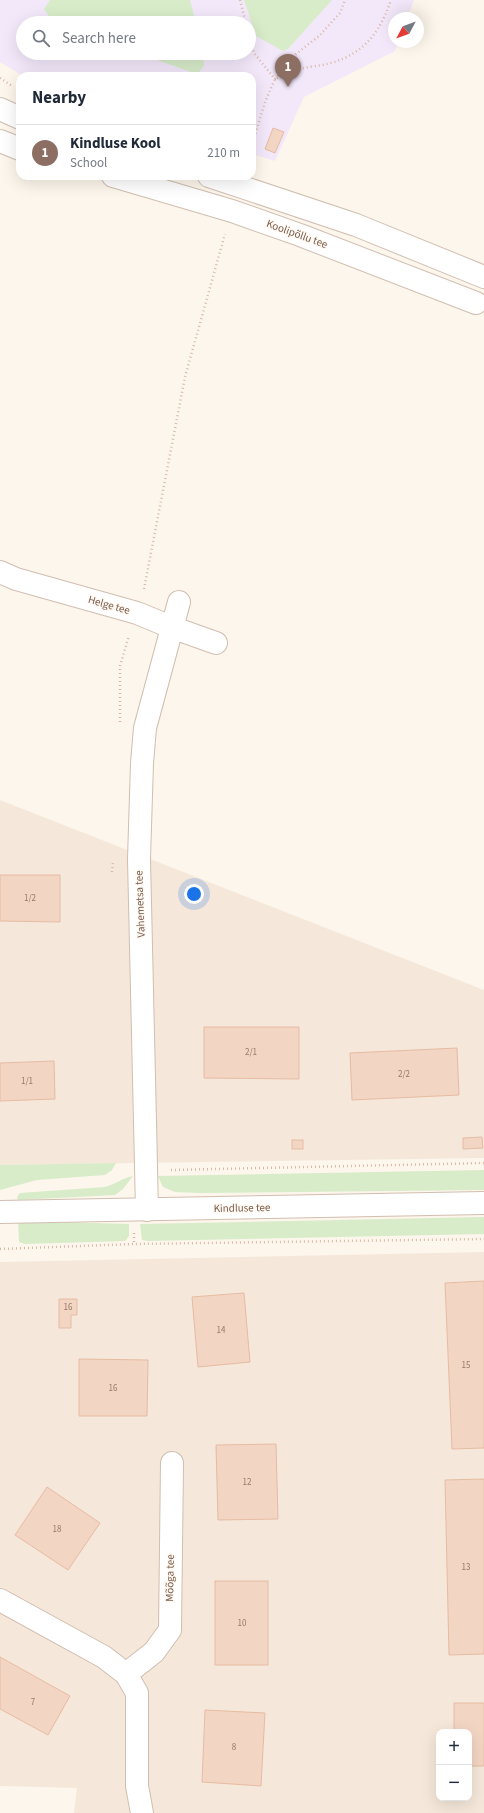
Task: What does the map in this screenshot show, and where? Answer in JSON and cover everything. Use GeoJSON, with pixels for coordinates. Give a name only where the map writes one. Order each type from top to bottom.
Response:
{"type":"FeatureCollection","features":[{"type":"Feature","properties":{"kind":"street"},"geometry":{"type":"LineString","coordinates":[[0,110],[16,116]]}},
{"type":"Feature","properties":{"kind":"street"},"geometry":{"type":"LineString","coordinates":[[0,141],[16,147]]}},
{"type":"Feature","properties":{"kind":"street","name":"Koolipõllu tee"},"geometry":{"type":"LineString","coordinates":[[127,180],[232,211],[300,235],[476,303]]}},
{"type":"Feature","properties":{"kind":"street"},"geometry":{"type":"LineString","coordinates":[[220,180],[356,225],[484,277]]}},
{"type":"Feature","properties":{"kind":"street","name":"Helge tee"},"geometry":{"type":"LineString","coordinates":[[0,572],[16,579],[137,613],[216,643]]}},
{"type":"Feature","properties":{"kind":"street","name":"Vahemetsa tee"},"geometry":{"type":"LineString","coordinates":[[147,1210],[139,859],[142,763],[145,728],[171,627],[179,602]]}},
{"type":"Feature","properties":{"kind":"street","name":"Kindluse tee"},"geometry":{"type":"LineString","coordinates":[[0,1212],[484,1203]]}},
{"type":"Feature","properties":{"kind":"street","name":"Mõõga tee"},"geometry":{"type":"LineString","coordinates":[[126,1674],[154,1652],[170,1630],[172,1463]]}},
{"type":"Feature","properties":{"kind":"street"},"geometry":{"type":"LineString","coordinates":[[0,1600],[104,1657],[126,1674],[138,1693],[137,1786],[142,1813]]}},
{"type":"Feature","properties":{"kind":"path"},"geometry":{"type":"LineString","coordinates":[[240,0],[244,16]]}},
{"type":"Feature","properties":{"kind":"path"},"geometry":{"type":"LineString","coordinates":[[256,132],[265,102],[275,78],[296,54],[319,36],[340,13],[345,0]]}},
{"type":"Feature","properties":{"kind":"path"},"geometry":{"type":"LineString","coordinates":[[275,78],[302,68],[331,63],[352,54],[372,40],[384,21],[391,0]]}},
{"type":"Feature","properties":{"kind":"path"},"geometry":{"type":"LineString","coordinates":[[256,55],[275,78]]}},
{"type":"Feature","properties":{"kind":"path"},"geometry":{"type":"LineString","coordinates":[[120,730],[120,666],[144,589],[185,377],[232,211]]}},
{"type":"Feature","properties":{"kind":"path"},"geometry":{"type":"LineString","coordinates":[[112,872],[113,856]]}},
{"type":"Feature","properties":{"kind":"path"},"geometry":{"type":"LineString","coordinates":[[146,1170],[484,1163]]}},
{"type":"Feature","properties":{"kind":"path"},"geometry":{"type":"LineString","coordinates":[[0,1249],[134,1244],[484,1239]]}},
{"type":"Feature","properties":{"kind":"shaded area"},"geometry":{"type":"Polygon","coordinates":[[[0,0],[414,0],[409,12],[388,12],[388,48],[396,48],[395,51],[304,97],[275,161],[256,155],[256,72],[16,72],[0,62],[0,0]]]}},
{"type":"Feature","properties":{"kind":"shaded area"},"geometry":{"type":"Polygon","coordinates":[[[0,800],[484,990],[484,1158],[0,1165],[0,800]]]}},
{"type":"Feature","properties":{"kind":"shaded area"},"geometry":{"type":"Polygon","coordinates":[[[484,1252],[484,1813],[74,1813],[77,1788],[0,1786],[0,1262],[484,1252]]]}},
{"type":"Feature","properties":{"kind":"green space"},"geometry":{"type":"Polygon","coordinates":[[[50,0],[190,0],[194,16],[49,16],[44,9],[50,0]]]}},
{"type":"Feature","properties":{"kind":"green space"},"geometry":{"type":"Polygon","coordinates":[[[244,0],[332,0],[288,49],[283,51],[256,36],[256,16],[249,16],[244,0]]]}},
{"type":"Feature","properties":{"kind":"green space"},"geometry":{"type":"Polygon","coordinates":[[[157,60],[204,60],[204,66],[199,72],[191,72],[157,60]]]}},
{"type":"Feature","properties":{"kind":"green space"},"geometry":{"type":"Polygon","coordinates":[[[116,1163],[112,1170],[105,1175],[37,1180],[0,1190],[0,1165],[116,1163]]]}},
{"type":"Feature","properties":{"kind":"green space"},"geometry":{"type":"Polygon","coordinates":[[[484,1170],[484,1190],[175,1192],[163,1187],[158,1176],[484,1170]]]}},
{"type":"Feature","properties":{"kind":"green space"},"geometry":{"type":"Polygon","coordinates":[[[133,1176],[123,1189],[115,1195],[18,1200],[17,1197],[20,1193],[105,1187],[133,1176]]]}},
{"type":"Feature","properties":{"kind":"green space"},"geometry":{"type":"Polygon","coordinates":[[[484,1217],[484,1234],[148,1241],[142,1240],[140,1224],[484,1217]]]}},
{"type":"Feature","properties":{"kind":"green space"},"geometry":{"type":"Polygon","coordinates":[[[18,1221],[129,1224],[129,1236],[125,1241],[25,1244],[19,1242],[18,1221]]]}},
{"type":"Feature","properties":{"kind":"building"},"geometry":{"type":"Polygon","coordinates":[[[273,128],[284,132],[275,153],[265,149],[273,128]]]}},
{"type":"Feature","properties":{"kind":"building"},"geometry":{"type":"Polygon","coordinates":[[[0,875],[60,875],[60,922],[0,921],[0,875]]]}},
{"type":"Feature","properties":{"kind":"building"},"geometry":{"type":"Polygon","coordinates":[[[204,1027],[299,1027],[299,1079],[204,1078],[204,1027]]]}},
{"type":"Feature","properties":{"kind":"building"},"geometry":{"type":"Polygon","coordinates":[[[457,1048],[459,1095],[352,1100],[350,1053],[457,1048]]]}},
{"type":"Feature","properties":{"kind":"building"},"geometry":{"type":"Polygon","coordinates":[[[54,1061],[55,1099],[0,1101],[0,1063],[54,1061]]]}},
{"type":"Feature","properties":{"kind":"building"},"geometry":{"type":"Polygon","coordinates":[[[482,1137],[483,1148],[463,1149],[463,1138],[482,1137]]]}},
{"type":"Feature","properties":{"kind":"building"},"geometry":{"type":"Polygon","coordinates":[[[292,1140],[303,1140],[303,1149],[292,1149],[292,1140]]]}},
{"type":"Feature","properties":{"kind":"building"},"geometry":{"type":"Polygon","coordinates":[[[484,1281],[484,1448],[452,1449],[445,1283],[484,1281]]]}},
{"type":"Feature","properties":{"kind":"building"},"geometry":{"type":"Polygon","coordinates":[[[244,1293],[250,1362],[198,1367],[192,1297],[244,1293]]]}},
{"type":"Feature","properties":{"kind":"building"},"geometry":{"type":"Polygon","coordinates":[[[59,1299],[77,1299],[77,1315],[71,1315],[71,1328],[59,1328],[59,1299]]]}},
{"type":"Feature","properties":{"kind":"building"},"geometry":{"type":"Polygon","coordinates":[[[79,1359],[148,1360],[147,1416],[79,1416],[79,1359]]]}},
{"type":"Feature","properties":{"kind":"building"},"geometry":{"type":"Polygon","coordinates":[[[276,1444],[278,1519],[218,1520],[216,1445],[276,1444]]]}},
{"type":"Feature","properties":{"kind":"building"},"geometry":{"type":"Polygon","coordinates":[[[484,1479],[484,1654],[449,1655],[445,1480],[484,1479]]]}},
{"type":"Feature","properties":{"kind":"building"},"geometry":{"type":"Polygon","coordinates":[[[47,1487],[100,1523],[68,1570],[15,1535],[47,1487]]]}},
{"type":"Feature","properties":{"kind":"building"},"geometry":{"type":"Polygon","coordinates":[[[215,1581],[268,1581],[268,1665],[215,1665],[215,1581]]]}},
{"type":"Feature","properties":{"kind":"building"},"geometry":{"type":"Polygon","coordinates":[[[0,1657],[70,1696],[48,1735],[0,1709],[0,1657]]]}},
{"type":"Feature","properties":{"kind":"building"},"geometry":{"type":"Polygon","coordinates":[[[454,1703],[484,1703],[484,1766],[472,1766],[472,1729],[454,1729],[454,1703]]]}},
{"type":"Feature","properties":{"kind":"building"},"geometry":{"type":"Polygon","coordinates":[[[205,1710],[265,1713],[261,1786],[202,1782],[205,1710]]]}},
{"type":"Feature","properties":{"kind":"place","name":"Kindluse Kool"},"geometry":{"type":"Point","coordinates":[288,87]}}]}
